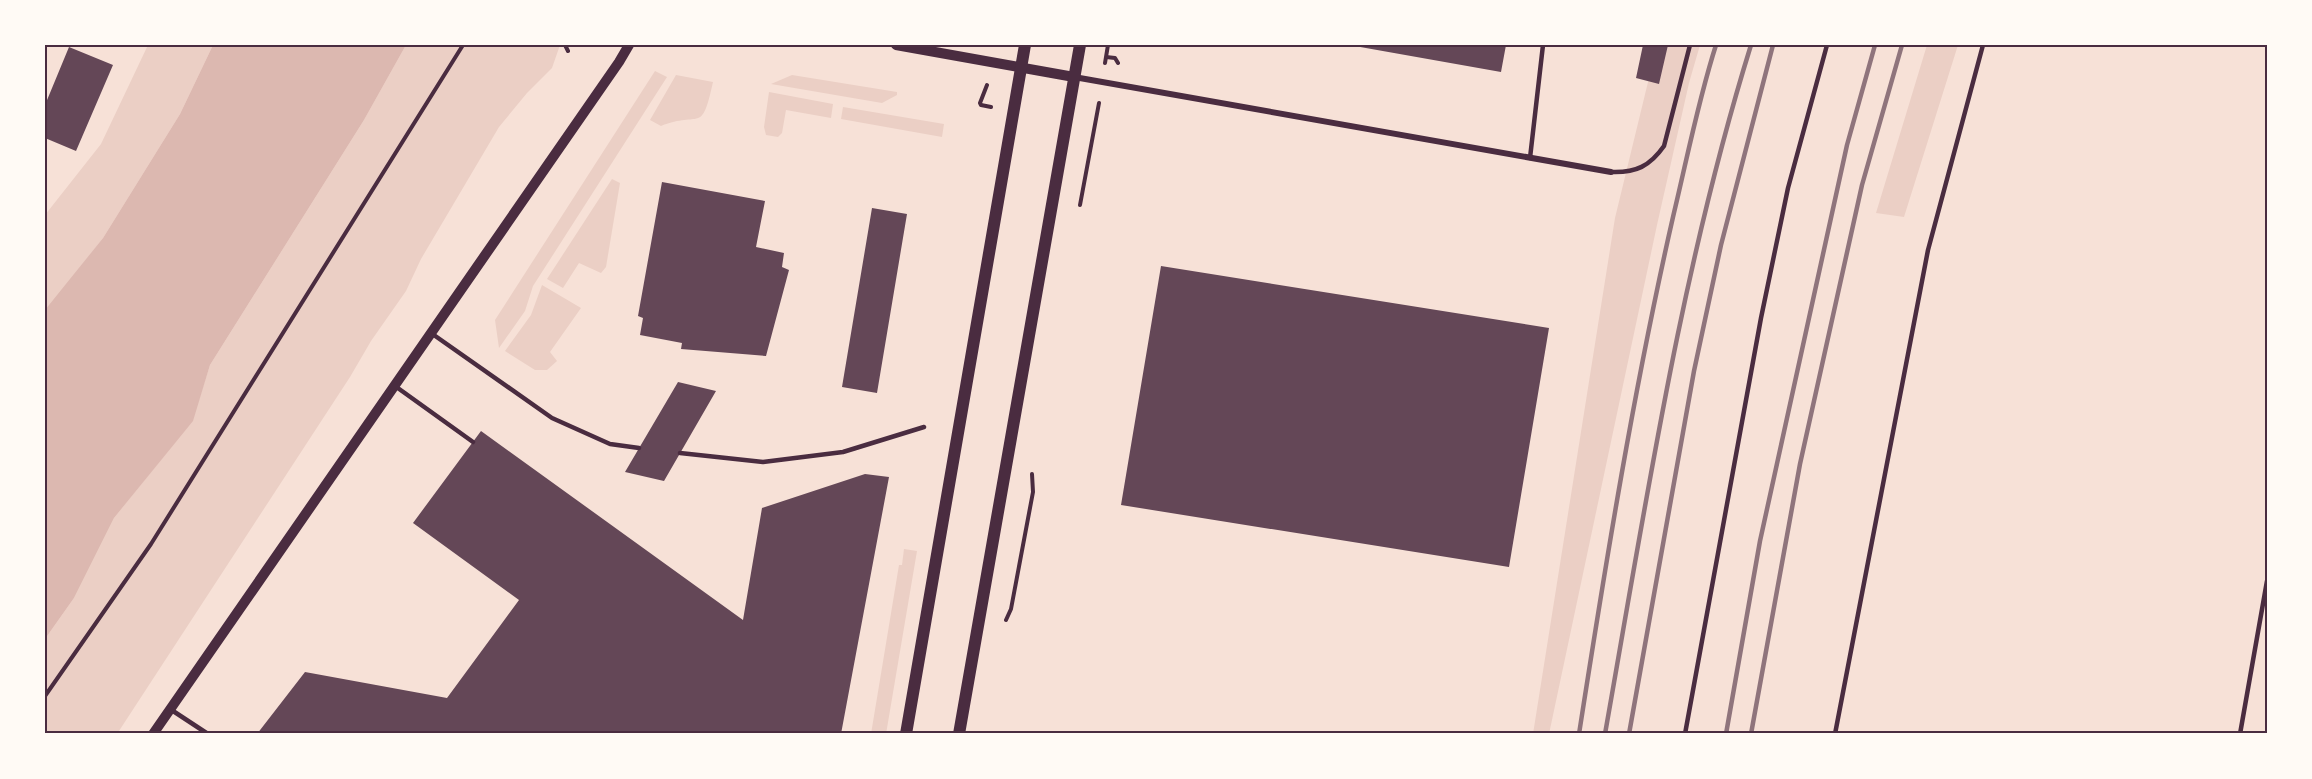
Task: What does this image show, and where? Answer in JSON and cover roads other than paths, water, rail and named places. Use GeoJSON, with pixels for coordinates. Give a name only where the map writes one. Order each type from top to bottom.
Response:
{"type":"FeatureCollection","features":[{"type":"Feature","properties":{"kind":"main road"},"geometry":{"type":"LineString","coordinates":[[906,734],[1025,45]]}},
{"type":"Feature","properties":{"kind":"main road"},"geometry":{"type":"LineString","coordinates":[[959,734],[1080,45]]}},
{"type":"Feature","properties":{"kind":"street"},"geometry":{"type":"LineString","coordinates":[[153,734],[620,62],[629,45]]}},
{"type":"Feature","properties":{"kind":"street"},"geometry":{"type":"LineString","coordinates":[[896,45],[1611,172]]}},
{"type":"Feature","properties":{"kind":"lane"},"geometry":{"type":"LineString","coordinates":[[1530,158],[1543,45]]}},
{"type":"Feature","properties":{"kind":"lane"},"geometry":{"type":"LineString","coordinates":[[1611,172],[1627,173],[1642,168],[1655,159],[1664,146],[1690,45]]}},
{"type":"Feature","properties":{"kind":"lane"},"geometry":{"type":"LineString","coordinates":[[1684,734],[1785,199],[1827,45]]}},
{"type":"Feature","properties":{"kind":"lane"},"geometry":{"type":"LineString","coordinates":[[1834,734],[1928,250],[1983,45]]}},
{"type":"Feature","properties":{"kind":"lane"},"geometry":{"type":"LineString","coordinates":[[431,333],[552,418],[610,444],[639,448]]}},
{"type":"Feature","properties":{"kind":"lane"},"geometry":{"type":"LineString","coordinates":[[395,386],[473,442]]}},
{"type":"Feature","properties":{"kind":"lane"},"geometry":{"type":"LineString","coordinates":[[680,453],[763,462],[843,452],[924,427]]}},
{"type":"Feature","properties":{"kind":"lane"},"geometry":{"type":"LineString","coordinates":[[2240,734],[2267,581]]}},
{"type":"Feature","properties":{"kind":"lane"},"geometry":{"type":"LineString","coordinates":[[170,709],[208,734]]}},
{"type":"Feature","properties":{"kind":"railway"},"geometry":{"type":"LineString","coordinates":[[1579,734],[1633,410],[1693,130],[1716,45]]}},
{"type":"Feature","properties":{"kind":"railway"},"geometry":{"type":"LineString","coordinates":[[1605,734],[1667,387],[1685,301],[1704,215],[1751,45]]}},
{"type":"Feature","properties":{"kind":"railway"},"geometry":{"type":"LineString","coordinates":[[1629,734],[1694,371],[1721,245],[1773,45]]}},
{"type":"Feature","properties":{"kind":"railway"},"geometry":{"type":"LineString","coordinates":[[1726,734],[1760,541],[1847,145],[1875,45]]}},
{"type":"Feature","properties":{"kind":"railway"},"geometry":{"type":"LineString","coordinates":[[1751,734],[1800,464],[1862,185],[1902,45]]}}]}
